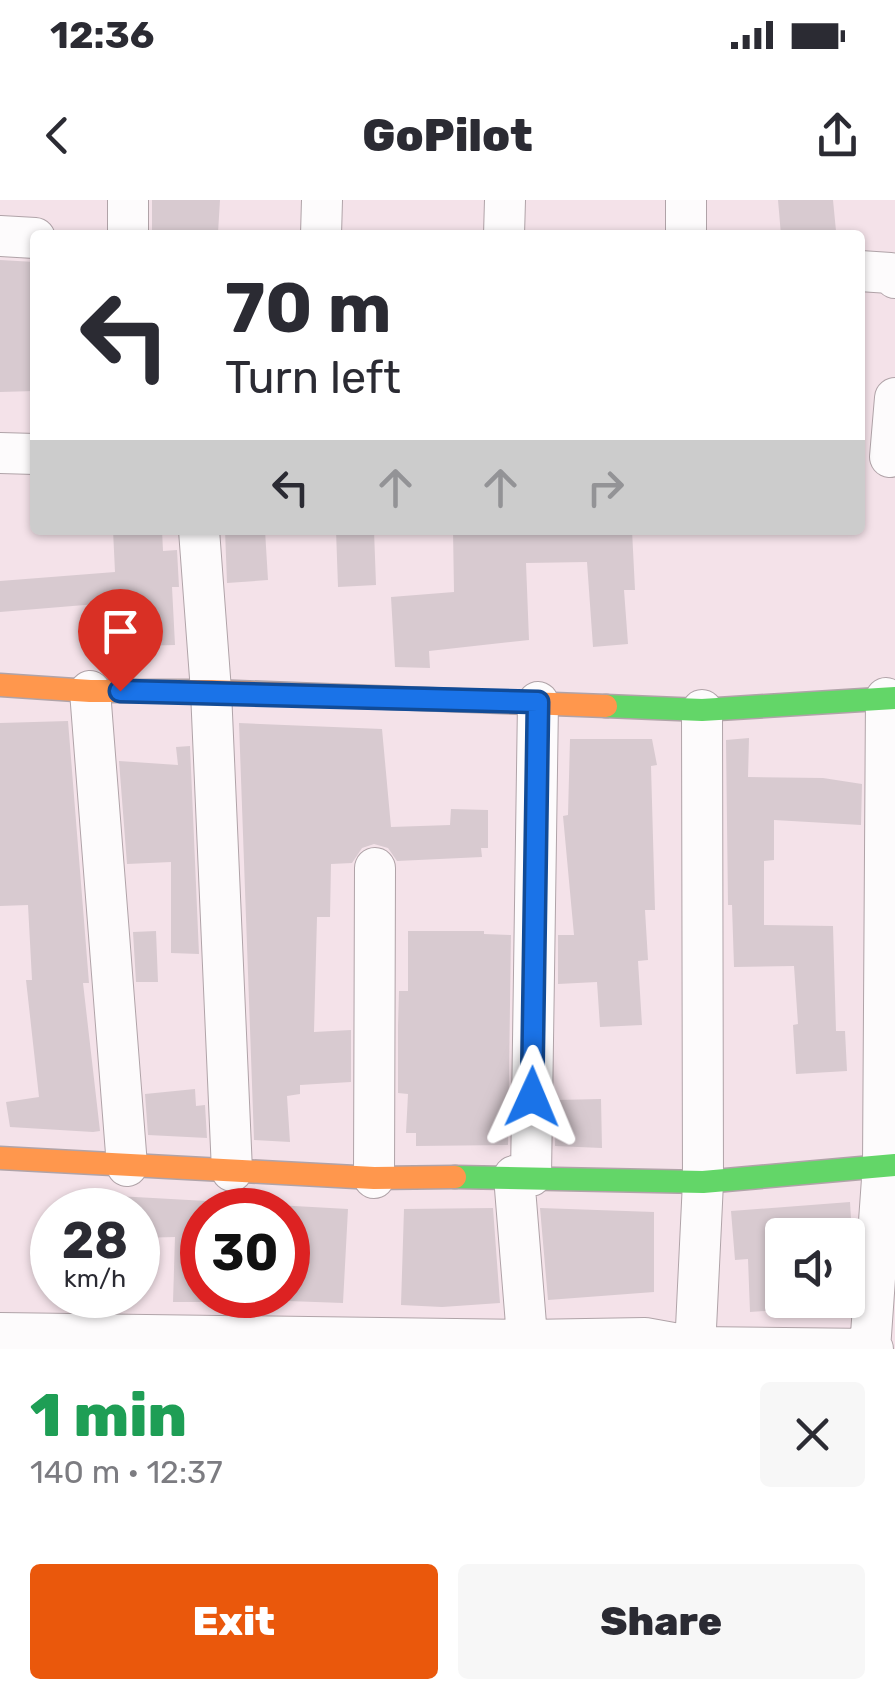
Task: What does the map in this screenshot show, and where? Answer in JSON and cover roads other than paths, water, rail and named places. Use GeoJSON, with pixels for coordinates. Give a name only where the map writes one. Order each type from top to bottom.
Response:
{"type":"FeatureCollection","features":[{"type":"Feature","properties":{"kind":"street"},"geometry":{"type":"LineString","coordinates":[[128,200],[128,230]]}},
{"type":"Feature","properties":{"kind":"street"},"geometry":{"type":"LineString","coordinates":[[321,230],[322,200]]}},
{"type":"Feature","properties":{"kind":"street"},"geometry":{"type":"LineString","coordinates":[[504,200],[504,230]]}},
{"type":"Feature","properties":{"kind":"street"},"geometry":{"type":"LineString","coordinates":[[686,200],[686,230]]}},
{"type":"Feature","properties":{"kind":"street"},"geometry":{"type":"LineString","coordinates":[[0,236],[30,238]]}},
{"type":"Feature","properties":{"kind":"street"},"geometry":{"type":"LineString","coordinates":[[865,271],[890,273],[895,278]]}},
{"type":"Feature","properties":{"kind":"street"},"geometry":{"type":"LineString","coordinates":[[882,458],[895,398]]}},
{"type":"Feature","properties":{"kind":"street"},"geometry":{"type":"LineString","coordinates":[[0,452],[30,454]]}},
{"type":"Feature","properties":{"kind":"street"},"geometry":{"type":"LineString","coordinates":[[199,535],[211,691],[232,1171]]}},
{"type":"Feature","properties":{"kind":"street"},"geometry":{"type":"LineString","coordinates":[[0,685],[702,710],[890,698],[889,1165],[871,1349],[695,1348],[645,1338],[527,1345],[0,1333]]}},
{"type":"Feature","properties":{"kind":"street"},"geometry":{"type":"LineString","coordinates":[[90,691],[128,1166]]}},
{"type":"Feature","properties":{"kind":"street"},"geometry":{"type":"LineString","coordinates":[[527,1345],[523,1176],[538,702]]}},
{"type":"Feature","properties":{"kind":"street"},"geometry":{"type":"LineString","coordinates":[[695,1348],[703,1182],[702,710]]}},
{"type":"Feature","properties":{"kind":"street"},"geometry":{"type":"LineString","coordinates":[[374,1178],[375,868]]}},
{"type":"Feature","properties":{"kind":"street"},"geometry":{"type":"LineString","coordinates":[[0,1158],[374,1178],[523,1176],[703,1182],[889,1165]]}}]}
